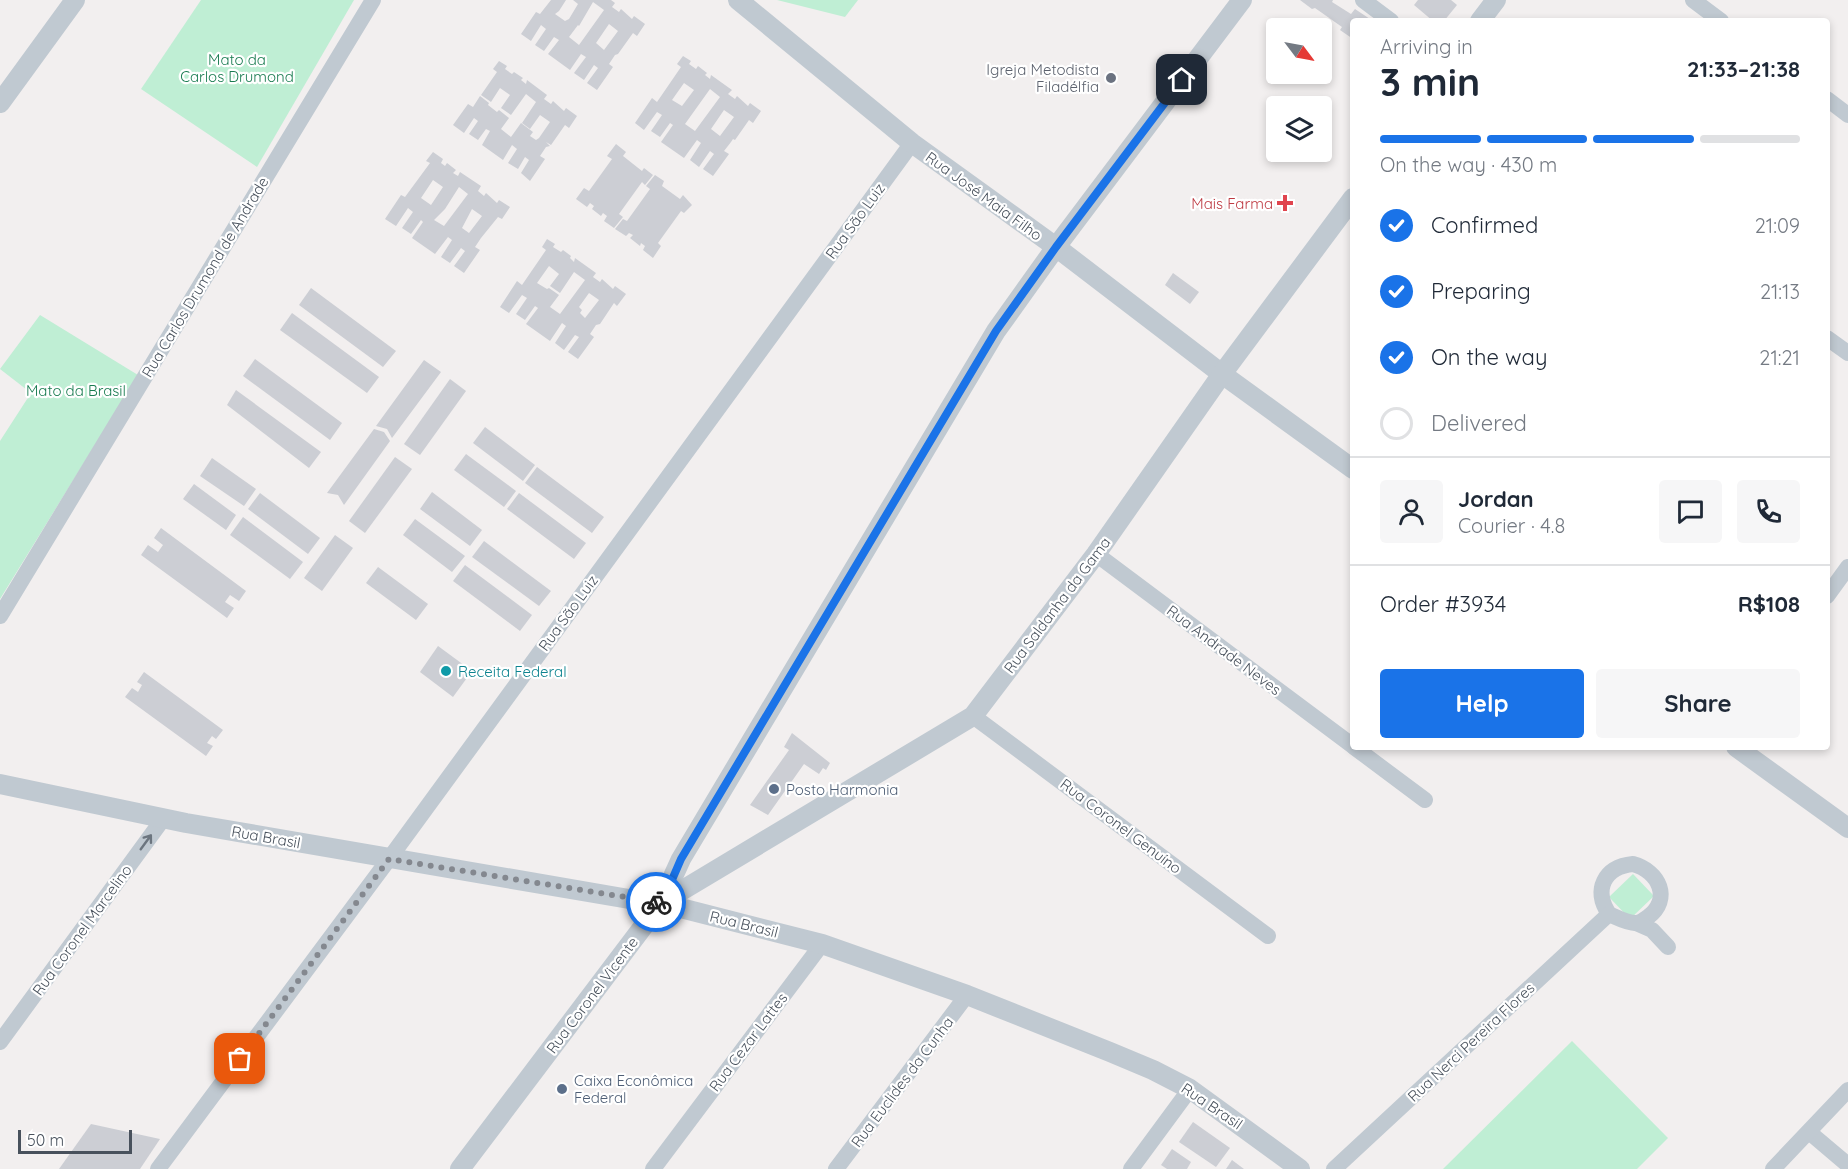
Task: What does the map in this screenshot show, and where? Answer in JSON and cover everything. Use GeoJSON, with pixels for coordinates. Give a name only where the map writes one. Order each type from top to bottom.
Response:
{"type":"FeatureCollection","features":[{"type":"Feature","properties":{"kind":"street"},"geometry":{"type":"LineString","coordinates":[[0,103],[75,0]]}},
{"type":"Feature","properties":{"kind":"street","name":"Rua Carlos Drumond de Andrade"},"geometry":{"type":"LineString","coordinates":[[0,616],[373,0]]}},
{"type":"Feature","properties":{"kind":"street","name":"Rua José Maia Filho"},"geometry":{"type":"LineString","coordinates":[[738,0],[912,143],[1056,247],[1222,374],[1350,467]]}},
{"type":"Feature","properties":{"kind":"street","name":"Rua Coronel Vicente"},"geometry":{"type":"LineString","coordinates":[[460,1169],[662,903],[681,859],[990,341],[1056,247],[1242,0]]}},
{"type":"Feature","properties":{"kind":"street"},"geometry":{"type":"LineString","coordinates":[[1363,0],[1387,18]]}},
{"type":"Feature","properties":{"kind":"street"},"geometry":{"type":"LineString","coordinates":[[1482,18],[1496,0]]}},
{"type":"Feature","properties":{"kind":"street"},"geometry":{"type":"LineString","coordinates":[[1693,0],[1717,18]]}},
{"type":"Feature","properties":{"kind":"street"},"geometry":{"type":"LineString","coordinates":[[1830,101],[1848,115]]}},
{"type":"Feature","properties":{"kind":"street","name":"Rua São Luiz"},"geometry":{"type":"LineString","coordinates":[[158,1169],[389,859],[912,143]]}},
{"type":"Feature","properties":{"kind":"street","name":"Rua Saldanha da Gama"},"geometry":{"type":"LineString","coordinates":[[662,903],[973,716],[1096,554],[1222,374],[1347,219]]}},
{"type":"Feature","properties":{"kind":"street"},"geometry":{"type":"LineString","coordinates":[[1830,340],[1848,353]]}},
{"type":"Feature","properties":{"kind":"street","name":"Rua Andrade Neves"},"geometry":{"type":"LineString","coordinates":[[1096,554],[1350,743]]}},
{"type":"Feature","properties":{"kind":"street"},"geometry":{"type":"LineString","coordinates":[[1830,590],[1839,571]]}},
{"type":"Feature","properties":{"kind":"street","name":"Rua Coronel Genuíno"},"geometry":{"type":"LineString","coordinates":[[973,716],[1268,936]]}},
{"type":"Feature","properties":{"kind":"street","name":"Rua Andrade Neves"},"geometry":{"type":"LineString","coordinates":[[1359,750],[1425,800]]}},
{"type":"Feature","properties":{"kind":"street"},"geometry":{"type":"LineString","coordinates":[[1740,750],[1848,828]]}},
{"type":"Feature","properties":{"kind":"street","name":"Rua Brasil"},"geometry":{"type":"LineString","coordinates":[[0,784],[163,819],[389,859],[662,903],[822,944],[967,995],[1131,1061],[1190,1089],[1300,1169]]}},
{"type":"Feature","properties":{"kind":"street","name":"Rua Coronel Marcelino"},"geometry":{"type":"LineString","coordinates":[[0,1042],[163,819]]}},
{"type":"Feature","properties":{"kind":"street"},"geometry":{"type":"LineString","coordinates":[[1636,923],[1646,919],[1658,906],[1659,887],[1656,879],[1643,867],[1633,864],[1623,865],[1606,877],[1602,886],[1603,906],[1609,914],[1652,930],[1668,947]]}},
{"type":"Feature","properties":{"kind":"street","name":"Rua Nerci Pereira Flores"},"geometry":{"type":"LineString","coordinates":[[1334,1169],[1609,914]]}},
{"type":"Feature","properties":{"kind":"street","name":"Rua Cezar Lattes"},"geometry":{"type":"LineString","coordinates":[[653,1169],[822,944]]}},
{"type":"Feature","properties":{"kind":"street","name":"Rua Euclides da Cunha"},"geometry":{"type":"LineString","coordinates":[[836,1169],[967,995]]}},
{"type":"Feature","properties":{"kind":"street"},"geometry":{"type":"LineString","coordinates":[[1131,1169],[1190,1089]]}},
{"type":"Feature","properties":{"kind":"street"},"geometry":{"type":"LineString","coordinates":[[1773,1169],[1848,1090]]}},
{"type":"Feature","properties":{"kind":"street"},"geometry":{"type":"LineString","coordinates":[[1809,1132],[1848,1165]]}},
{"type":"Feature","properties":{"kind":"green space","name":"Mato da Carlos Drumond"},"geometry":{"type":"Polygon","coordinates":[[[201,0],[354,0],[257,167],[141,89],[201,0]]]}},
{"type":"Feature","properties":{"kind":"green space"},"geometry":{"type":"Polygon","coordinates":[[[777,0],[858,0],[845,17],[777,0]]]}},
{"type":"Feature","properties":{"kind":"green space","name":"Mato da Brasil"},"geometry":{"type":"Polygon","coordinates":[[[40,315],[138,375],[0,599],[0,441],[31,393],[0,369],[40,315]]]}},
{"type":"Feature","properties":{"kind":"green space"},"geometry":{"type":"Polygon","coordinates":[[[1633,874],[1654,896],[1630,919],[1609,897],[1633,874]]]}},
{"type":"Feature","properties":{"kind":"green space"},"geometry":{"type":"Polygon","coordinates":[[[1572,1041],[1668,1138],[1637,1169],[1443,1169],[1572,1041]]]}},
{"type":"Feature","properties":{"kind":"building"},"geometry":{"type":"Polygon","coordinates":[[[551,0],[566,0],[555,14],[565,21],[569,19],[578,4],[573,0],[611,0],[615,3],[612,7],[619,12],[621,9],[632,19],[634,16],[645,24],[637,36],[633,33],[615,55],[609,64],[613,67],[597,90],[587,83],[598,68],[594,65],[584,80],[574,73],[586,57],[581,54],[570,70],[548,54],[559,40],[554,37],[544,51],[535,45],[546,29],[541,25],[531,41],[521,34],[536,12],[540,14],[551,0]],[[593,2],[579,26],[569,37],[579,45],[604,10],[593,2]],[[609,24],[596,43],[604,50],[618,31],[609,24]]]}},
{"type":"Feature","properties":{"kind":"building"},"geometry":{"type":"Polygon","coordinates":[[[1300,0],[1333,0],[1332,2],[1351,14],[1355,9],[1368,18],[1350,18],[1350,37],[1340,30],[1342,27],[1332,18],[1315,8],[1312,9],[1300,0]]]}},
{"type":"Feature","properties":{"kind":"building"},"geometry":{"type":"Polygon","coordinates":[[[1418,0],[1451,0],[1457,5],[1446,18],[1429,18],[1414,5],[1418,0]]]}},
{"type":"Feature","properties":{"kind":"building"},"geometry":{"type":"Polygon","coordinates":[[[683,56],[691,61],[689,64],[696,69],[698,66],[707,73],[705,75],[710,79],[711,75],[732,90],[728,94],[735,99],[737,96],[748,106],[750,103],[761,111],[753,123],[749,120],[724,151],[729,154],[713,176],[703,169],[714,154],[710,151],[699,167],[690,160],[701,143],[697,140],[684,158],[661,142],[673,125],[670,123],[660,137],[651,131],[662,115],[657,112],[644,130],[635,123],[652,98],[657,102],[681,67],[677,64],[683,56]],[[684,83],[672,100],[682,106],[694,90],[684,83]],[[710,89],[685,124],[695,131],[720,97],[710,89]],[[724,110],[711,129],[720,136],[734,117],[724,110]]]}},
{"type":"Feature","properties":{"kind":"building"},"geometry":{"type":"Polygon","coordinates":[[[499,61],[507,66],[505,69],[512,74],[514,72],[523,78],[521,80],[526,84],[527,80],[547,95],[544,99],[551,104],[553,101],[564,111],[566,108],[577,116],[569,128],[565,125],[551,145],[546,142],[550,146],[546,147],[540,156],[545,159],[530,181],[521,173],[529,160],[525,157],[518,169],[508,163],[517,149],[512,145],[503,160],[482,145],[490,131],[486,129],[478,140],[469,134],[478,121],[474,118],[464,133],[453,125],[468,104],[473,107],[480,96],[497,112],[499,110],[509,118],[501,129],[511,137],[521,123],[533,132],[530,136],[536,140],[539,138],[550,122],[540,115],[530,129],[522,123],[536,102],[526,94],[511,115],[501,108],[510,95],[500,88],[491,102],[481,95],[497,72],[493,69],[499,61]]]}},
{"type":"Feature","properties":{"kind":"building"},"geometry":{"type":"Polygon","coordinates":[[[616,144],[626,152],[623,156],[642,171],[644,168],[653,175],[645,185],[642,182],[619,214],[623,217],[614,228],[604,221],[607,216],[603,213],[601,216],[592,209],[594,206],[590,203],[587,207],[576,199],[584,188],[589,191],[612,159],[607,156],[616,144]]]}},
{"type":"Feature","properties":{"kind":"building"},"geometry":{"type":"Polygon","coordinates":[[[433,152],[443,159],[441,163],[445,166],[447,163],[456,170],[453,173],[458,176],[460,172],[481,186],[478,191],[484,196],[486,193],[497,203],[499,200],[510,207],[502,219],[498,217],[481,238],[475,247],[480,250],[464,273],[454,266],[465,251],[461,248],[450,263],[441,257],[452,240],[448,237],[435,254],[412,238],[423,222],[421,220],[411,234],[402,228],[413,212],[408,208],[396,226],[385,219],[401,195],[405,197],[430,163],[426,161],[433,152]],[[433,180],[421,198],[431,205],[443,187],[433,180]],[[459,187],[445,209],[434,220],[444,226],[468,194],[459,187]],[[472,209],[462,228],[469,233],[482,216],[472,209]]]}},
{"type":"Feature","properties":{"kind":"building"},"geometry":{"type":"Polygon","coordinates":[[[655,175],[664,181],[662,186],[680,199],[683,195],[692,205],[684,213],[681,211],[658,243],[661,246],[653,258],[643,250],[645,246],[641,243],[640,246],[630,238],[633,235],[629,233],[626,236],[615,229],[623,219],[627,221],[650,189],[646,186],[655,175]]]}},
{"type":"Feature","properties":{"kind":"building"},"geometry":{"type":"Polygon","coordinates":[[[547,239],[555,244],[553,247],[571,256],[574,262],[575,258],[596,273],[593,277],[600,282],[602,279],[613,289],[615,286],[626,294],[617,306],[614,303],[600,324],[596,325],[590,334],[594,337],[578,359],[568,352],[579,337],[575,335],[564,350],[555,343],[566,326],[562,323],[550,341],[526,324],[538,308],[535,306],[525,320],[516,314],[527,298],[522,295],[509,313],[500,307],[517,281],[522,285],[546,250],[542,247],[547,239]],[[549,266],[537,283],[559,295],[550,307],[560,314],[585,280],[574,272],[560,293],[550,286],[559,274],[549,266]],[[589,293],[579,307],[582,310],[580,313],[585,318],[599,300],[589,293]]]}},
{"type":"Feature","properties":{"kind":"building"},"geometry":{"type":"Polygon","coordinates":[[[1173,273],[1199,292],[1190,304],[1165,285],[1173,273]]]}},
{"type":"Feature","properties":{"kind":"building"},"geometry":{"type":"Polygon","coordinates":[[[311,288],[396,351],[383,367],[299,305],[311,288]]]}},
{"type":"Feature","properties":{"kind":"building"},"geometry":{"type":"Polygon","coordinates":[[[292,313],[379,377],[367,393],[280,330],[292,313]]]}},
{"type":"Feature","properties":{"kind":"building"},"geometry":{"type":"Polygon","coordinates":[[[255,359],[342,423],[330,440],[243,376],[255,359]]]}},
{"type":"Feature","properties":{"kind":"building"},"geometry":{"type":"Polygon","coordinates":[[[424,360],[441,372],[392,438],[387,429],[376,426],[424,360]]]}},
{"type":"Feature","properties":{"kind":"building"},"geometry":{"type":"Polygon","coordinates":[[[450,379],[466,391],[420,455],[404,444],[450,379]]]}},
{"type":"Feature","properties":{"kind":"building"},"geometry":{"type":"Polygon","coordinates":[[[236,390],[321,452],[309,468],[227,405],[236,390]]]}},
{"type":"Feature","properties":{"kind":"building"},"geometry":{"type":"Polygon","coordinates":[[[485,427],[535,465],[523,481],[473,443],[485,427]]]}},
{"type":"Feature","properties":{"kind":"building"},"geometry":{"type":"Polygon","coordinates":[[[374,429],[384,432],[390,441],[344,505],[338,495],[327,493],[374,429]]]}},
{"type":"Feature","properties":{"kind":"building"},"geometry":{"type":"Polygon","coordinates":[[[466,454],[516,491],[504,507],[454,470],[466,454]]]}},
{"type":"Feature","properties":{"kind":"building"},"geometry":{"type":"Polygon","coordinates":[[[395,457],[412,469],[365,533],[349,521],[395,457]]]}},
{"type":"Feature","properties":{"kind":"building"},"geometry":{"type":"Polygon","coordinates":[[[212,458],[256,489],[244,506],[200,476],[212,458]]]}},
{"type":"Feature","properties":{"kind":"building"},"geometry":{"type":"Polygon","coordinates":[[[537,467],[604,517],[592,533],[525,483],[537,467]]]}},
{"type":"Feature","properties":{"kind":"building"},"geometry":{"type":"Polygon","coordinates":[[[194,484],[236,515],[226,530],[183,499],[194,484]]]}},
{"type":"Feature","properties":{"kind":"building"},"geometry":{"type":"Polygon","coordinates":[[[432,492],[482,530],[470,546],[420,509],[432,492]]]}},
{"type":"Feature","properties":{"kind":"building"},"geometry":{"type":"Polygon","coordinates":[[[260,493],[320,538],[308,554],[248,509],[260,493]]]}},
{"type":"Feature","properties":{"kind":"building"},"geometry":{"type":"Polygon","coordinates":[[[519,493],[586,543],[574,559],[507,509],[519,493]]]}},
{"type":"Feature","properties":{"kind":"building"},"geometry":{"type":"Polygon","coordinates":[[[243,517],[303,562],[290,579],[230,535],[243,517]]]}},
{"type":"Feature","properties":{"kind":"building"},"geometry":{"type":"Polygon","coordinates":[[[415,519],[465,556],[452,572],[403,535],[415,519]]]}},
{"type":"Feature","properties":{"kind":"building"},"geometry":{"type":"Polygon","coordinates":[[[161,528],[246,591],[239,601],[230,595],[225,602],[234,608],[227,618],[141,555],[148,545],[158,552],[163,545],[154,538],[161,528]]]}},
{"type":"Feature","properties":{"kind":"building"},"geometry":{"type":"Polygon","coordinates":[[[335,535],[353,548],[322,591],[304,578],[335,535]]]}},
{"type":"Feature","properties":{"kind":"building"},"geometry":{"type":"Polygon","coordinates":[[[484,541],[551,591],[539,606],[472,557],[484,541]]]}},
{"type":"Feature","properties":{"kind":"building"},"geometry":{"type":"Polygon","coordinates":[[[465,565],[532,615],[520,631],[453,581],[465,565]]]}},
{"type":"Feature","properties":{"kind":"building"},"geometry":{"type":"Polygon","coordinates":[[[378,567],[428,604],[416,620],[366,583],[378,567]]]}},
{"type":"Feature","properties":{"kind":"building","name":"Receita Federal"},"geometry":{"type":"Polygon","coordinates":[[[438,646],[472,671],[453,697],[420,672],[438,646]]]}},
{"type":"Feature","properties":{"kind":"building"},"geometry":{"type":"Polygon","coordinates":[[[144,672],[223,730],[216,739],[212,736],[207,743],[213,746],[206,756],[125,697],[132,688],[138,692],[142,685],[137,682],[144,672]]]}},
{"type":"Feature","properties":{"kind":"building","name":"Posto Harmonia"},"geometry":{"type":"Polygon","coordinates":[[[792,733],[830,763],[826,770],[823,768],[819,774],[804,764],[768,815],[750,805],[789,750],[784,747],[792,733]]]}},
{"type":"Feature","properties":{"kind":"building"},"geometry":{"type":"Polygon","coordinates":[[[1193,1122],[1230,1148],[1216,1167],[1179,1142],[1193,1122]]]}},
{"type":"Feature","properties":{"kind":"building"},"geometry":{"type":"Polygon","coordinates":[[[91,1124],[160,1139],[140,1169],[59,1169],[91,1124]]]}},
{"type":"Feature","properties":{"kind":"building"},"geometry":{"type":"Polygon","coordinates":[[[1172,1149],[1191,1162],[1187,1169],[1167,1169],[1161,1165],[1172,1149]]]}},
{"type":"Feature","properties":{"kind":"building"},"geometry":{"type":"Polygon","coordinates":[[[1232,1160],[1244,1169],[1226,1169],[1232,1160]]]}},
{"type":"Feature","properties":{"kind":"way so far"},"geometry":{"type":"LineString","coordinates":[[240,1059],[389,859],[656,902]]}},
{"type":"Feature","properties":{"kind":"place","name":"Igreja Metodista Filadélfia"},"geometry":{"type":"Point","coordinates":[1111,78]}},
{"type":"Feature","properties":{"kind":"place","name":"Mais Farma"},"geometry":{"type":"Point","coordinates":[1285,203]}},
{"type":"Feature","properties":{"kind":"place","name":"Receita Federal"},"geometry":{"type":"Point","coordinates":[446,671]}},
{"type":"Feature","properties":{"kind":"place","name":"Posto Harmonia"},"geometry":{"type":"Point","coordinates":[774,789]}},
{"type":"Feature","properties":{"kind":"place","name":"Caixa Econômica Federal"},"geometry":{"type":"Point","coordinates":[562,1089]}},
{"type":"Feature","properties":{"kind":"route"},"geometry":{"type":"LineString","coordinates":[[656,902],[662,903],[681,859],[996,331],[1056,247],[1182,80]]}}]}
